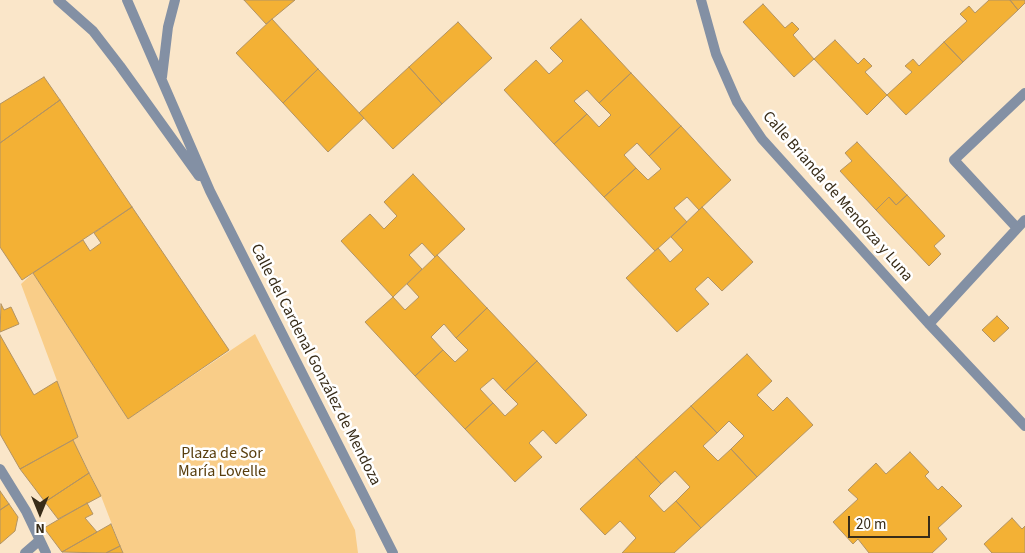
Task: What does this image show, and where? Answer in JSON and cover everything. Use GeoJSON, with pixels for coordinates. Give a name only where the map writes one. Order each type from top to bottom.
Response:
{"type":"FeatureCollection","features":[{"type":"Feature","properties":{"kind":"street"},"geometry":{"type":"LineString","coordinates":[[58,0],[93,31],[210,191]]}},
{"type":"Feature","properties":{"kind":"street"},"geometry":{"type":"LineString","coordinates":[[127,0],[210,191]]}},
{"type":"Feature","properties":{"kind":"street"},"geometry":{"type":"LineString","coordinates":[[162,78],[168,27],[175,0]]}},
{"type":"Feature","properties":{"kind":"street","name":"Calle Brianda de Mendoza y Luna"},"geometry":{"type":"LineString","coordinates":[[701,0],[703,14],[723,70],[737,102],[762,139],[929,324],[1025,426]]}},
{"type":"Feature","properties":{"kind":"street"},"geometry":{"type":"LineString","coordinates":[[929,324],[1021,224],[954,160],[1025,93]]}},
{"type":"Feature","properties":{"kind":"street","name":"Calle del Cardenal González de Mendoza"},"geometry":{"type":"LineString","coordinates":[[210,191],[393,553]]}},
{"type":"Feature","properties":{"kind":"street"},"geometry":{"type":"LineString","coordinates":[[0,469],[26,512],[46,553]]}},
{"type":"Feature","properties":{"kind":"street"},"geometry":{"type":"LineString","coordinates":[[24,553],[40,540]]}},
{"type":"Feature","properties":{"kind":"green space","name":"Plaza de Sor María Lovelle"},"geometry":{"type":"Polygon","coordinates":[[[33,273],[128,419],[255,334],[355,530],[358,553],[123,553],[101,496],[73,440],[78,437],[21,284],[33,273]]]}},
{"type":"Feature","properties":{"kind":"building"},"geometry":{"type":"Polygon","coordinates":[[[244,0],[295,0],[266,24],[244,0]]]}},
{"type":"Feature","properties":{"kind":"building"},"geometry":{"type":"Polygon","coordinates":[[[989,0],[1010,0],[1018,10],[963,62],[944,42],[967,21],[960,14],[969,6],[975,13],[989,0]]]}},
{"type":"Feature","properties":{"kind":"building"},"geometry":{"type":"Polygon","coordinates":[[[1010,0],[1025,0],[1025,3],[1018,10],[1010,0]]]}},
{"type":"Feature","properties":{"kind":"building"},"geometry":{"type":"Polygon","coordinates":[[[763,4],[785,28],[792,22],[799,29],[793,35],[814,59],[794,77],[743,22],[763,4]]]}},
{"type":"Feature","properties":{"kind":"building"},"geometry":{"type":"Polygon","coordinates":[[[272,19],[318,69],[283,103],[236,53],[272,19]]]}},
{"type":"Feature","properties":{"kind":"building"},"geometry":{"type":"Polygon","coordinates":[[[581,19],[631,73],[599,103],[587,90],[574,101],[587,114],[554,144],[504,90],[536,60],[549,74],[563,61],[550,48],[581,19]]]}},
{"type":"Feature","properties":{"kind":"building"},"geometry":{"type":"Polygon","coordinates":[[[458,22],[492,58],[442,104],[409,67],[458,22]]]}},
{"type":"Feature","properties":{"kind":"building"},"geometry":{"type":"Polygon","coordinates":[[[835,40],[858,64],[864,58],[872,66],[865,72],[887,95],[867,115],[814,59],[835,40]]]}},
{"type":"Feature","properties":{"kind":"building"},"geometry":{"type":"Polygon","coordinates":[[[944,42],[963,62],[906,115],[887,95],[912,72],[905,66],[913,59],[919,66],[944,42]]]}},
{"type":"Feature","properties":{"kind":"building"},"geometry":{"type":"Polygon","coordinates":[[[409,67],[442,104],[393,149],[359,113],[409,67]]]}},
{"type":"Feature","properties":{"kind":"building"},"geometry":{"type":"Polygon","coordinates":[[[318,69],[364,118],[328,152],[283,103],[318,69]]]}},
{"type":"Feature","properties":{"kind":"building"},"geometry":{"type":"Polygon","coordinates":[[[631,73],[681,126],[649,156],[637,143],[624,155],[636,168],[604,197],[554,144],[587,114],[599,127],[611,115],[599,103],[631,73]]]}},
{"type":"Feature","properties":{"kind":"building"},"geometry":{"type":"Polygon","coordinates":[[[44,77],[60,100],[0,143],[0,104],[44,77]]]}},
{"type":"Feature","properties":{"kind":"building"},"geometry":{"type":"Polygon","coordinates":[[[60,100],[132,207],[22,280],[0,247],[0,143],[60,100]]]}},
{"type":"Feature","properties":{"kind":"building"},"geometry":{"type":"Polygon","coordinates":[[[681,126],[731,180],[699,210],[687,197],[674,208],[687,222],[655,251],[604,197],[636,168],[648,180],[661,169],[649,156],[681,126]]]}},
{"type":"Feature","properties":{"kind":"building"},"geometry":{"type":"Polygon","coordinates":[[[857,142],[907,195],[896,205],[889,197],[876,210],[840,171],[852,161],[845,153],[857,142]]]}},
{"type":"Feature","properties":{"kind":"building"},"geometry":{"type":"Polygon","coordinates":[[[413,174],[465,229],[435,257],[422,243],[409,255],[422,269],[393,297],[341,241],[370,214],[384,229],[397,216],[384,202],[413,174]]]}},
{"type":"Feature","properties":{"kind":"building"},"geometry":{"type":"Polygon","coordinates":[[[907,195],[945,236],[934,246],[941,254],[929,266],[876,210],[889,197],[896,205],[907,195]]]}},
{"type":"Feature","properties":{"kind":"building"},"geometry":{"type":"Polygon","coordinates":[[[132,207],[229,350],[128,419],[33,273],[83,240],[90,251],[101,243],[94,233],[132,207]]]}},
{"type":"Feature","properties":{"kind":"building"},"geometry":{"type":"Polygon","coordinates":[[[702,207],[753,262],[722,291],[708,277],[695,289],[709,304],[677,332],[626,278],[658,248],[670,262],[683,250],[671,237],[702,207]]]}},
{"type":"Feature","properties":{"kind":"building"},"geometry":{"type":"Polygon","coordinates":[[[437,255],[487,308],[456,338],[444,324],[431,337],[443,350],[415,376],[365,322],[393,297],[405,310],[419,297],[407,284],[437,255]]]}},
{"type":"Feature","properties":{"kind":"building"},"geometry":{"type":"Polygon","coordinates":[[[1,304],[4,310],[11,307],[19,324],[0,332],[1,304]]]}},
{"type":"Feature","properties":{"kind":"building"},"geometry":{"type":"Polygon","coordinates":[[[487,308],[537,361],[505,391],[493,378],[480,389],[493,403],[465,429],[415,376],[443,350],[455,362],[468,350],[456,338],[487,308]]]}},
{"type":"Feature","properties":{"kind":"building"},"geometry":{"type":"Polygon","coordinates":[[[997,316],[1009,328],[994,342],[982,330],[997,316]]]}},
{"type":"Feature","properties":{"kind":"building"},"geometry":{"type":"Polygon","coordinates":[[[0,335],[34,395],[57,381],[78,437],[20,469],[0,434],[0,335]]]}},
{"type":"Feature","properties":{"kind":"building"},"geometry":{"type":"Polygon","coordinates":[[[747,354],[772,381],[757,395],[773,411],[787,397],[813,425],[757,477],[731,449],[744,436],[729,421],[717,433],[691,406],[747,354]]]}},
{"type":"Feature","properties":{"kind":"building"},"geometry":{"type":"Polygon","coordinates":[[[537,361],[587,415],[556,444],[543,430],[529,443],[542,457],[515,482],[465,429],[493,403],[505,416],[518,404],[505,391],[537,361]]]}},
{"type":"Feature","properties":{"kind":"building"},"geometry":{"type":"Polygon","coordinates":[[[691,406],[717,433],[703,446],[718,461],[731,449],[757,477],[701,528],[676,501],[690,487],[675,471],[661,484],[636,457],[691,406]]]}},
{"type":"Feature","properties":{"kind":"building"},"geometry":{"type":"Polygon","coordinates":[[[73,440],[89,473],[45,502],[20,469],[73,440]]]}},
{"type":"Feature","properties":{"kind":"building"},"geometry":{"type":"Polygon","coordinates":[[[910,452],[929,472],[925,476],[938,490],[942,486],[962,506],[938,528],[947,539],[932,553],[869,553],[858,539],[853,544],[833,522],[858,499],[848,490],[876,463],[886,474],[910,452]]]}},
{"type":"Feature","properties":{"kind":"building"},"geometry":{"type":"Polygon","coordinates":[[[636,457],[661,484],[649,496],[664,512],[676,501],[701,528],[674,553],[622,553],[636,538],[620,521],[605,535],[580,509],[636,457]]]}},
{"type":"Feature","properties":{"kind":"building"},"geometry":{"type":"Polygon","coordinates":[[[89,473],[101,496],[58,519],[45,502],[89,473]]]}},
{"type":"Feature","properties":{"kind":"building"},"geometry":{"type":"Polygon","coordinates":[[[0,491],[9,504],[0,510],[0,491]]]}},
{"type":"Feature","properties":{"kind":"building"},"geometry":{"type":"Polygon","coordinates":[[[87,503],[93,514],[85,518],[97,532],[62,552],[44,528],[87,503]]]}},
{"type":"Feature","properties":{"kind":"building"},"geometry":{"type":"Polygon","coordinates":[[[9,504],[18,517],[15,531],[0,544],[0,510],[9,504]]]}},
{"type":"Feature","properties":{"kind":"building"},"geometry":{"type":"Polygon","coordinates":[[[1012,518],[1022,529],[1025,526],[1025,553],[992,553],[984,544],[1012,518]]]}},
{"type":"Feature","properties":{"kind":"building"},"geometry":{"type":"Polygon","coordinates":[[[111,524],[120,546],[106,553],[62,552],[111,524]]]}},
{"type":"Feature","properties":{"kind":"building"},"geometry":{"type":"Polygon","coordinates":[[[120,546],[123,553],[106,553],[120,546]]]}}]}
